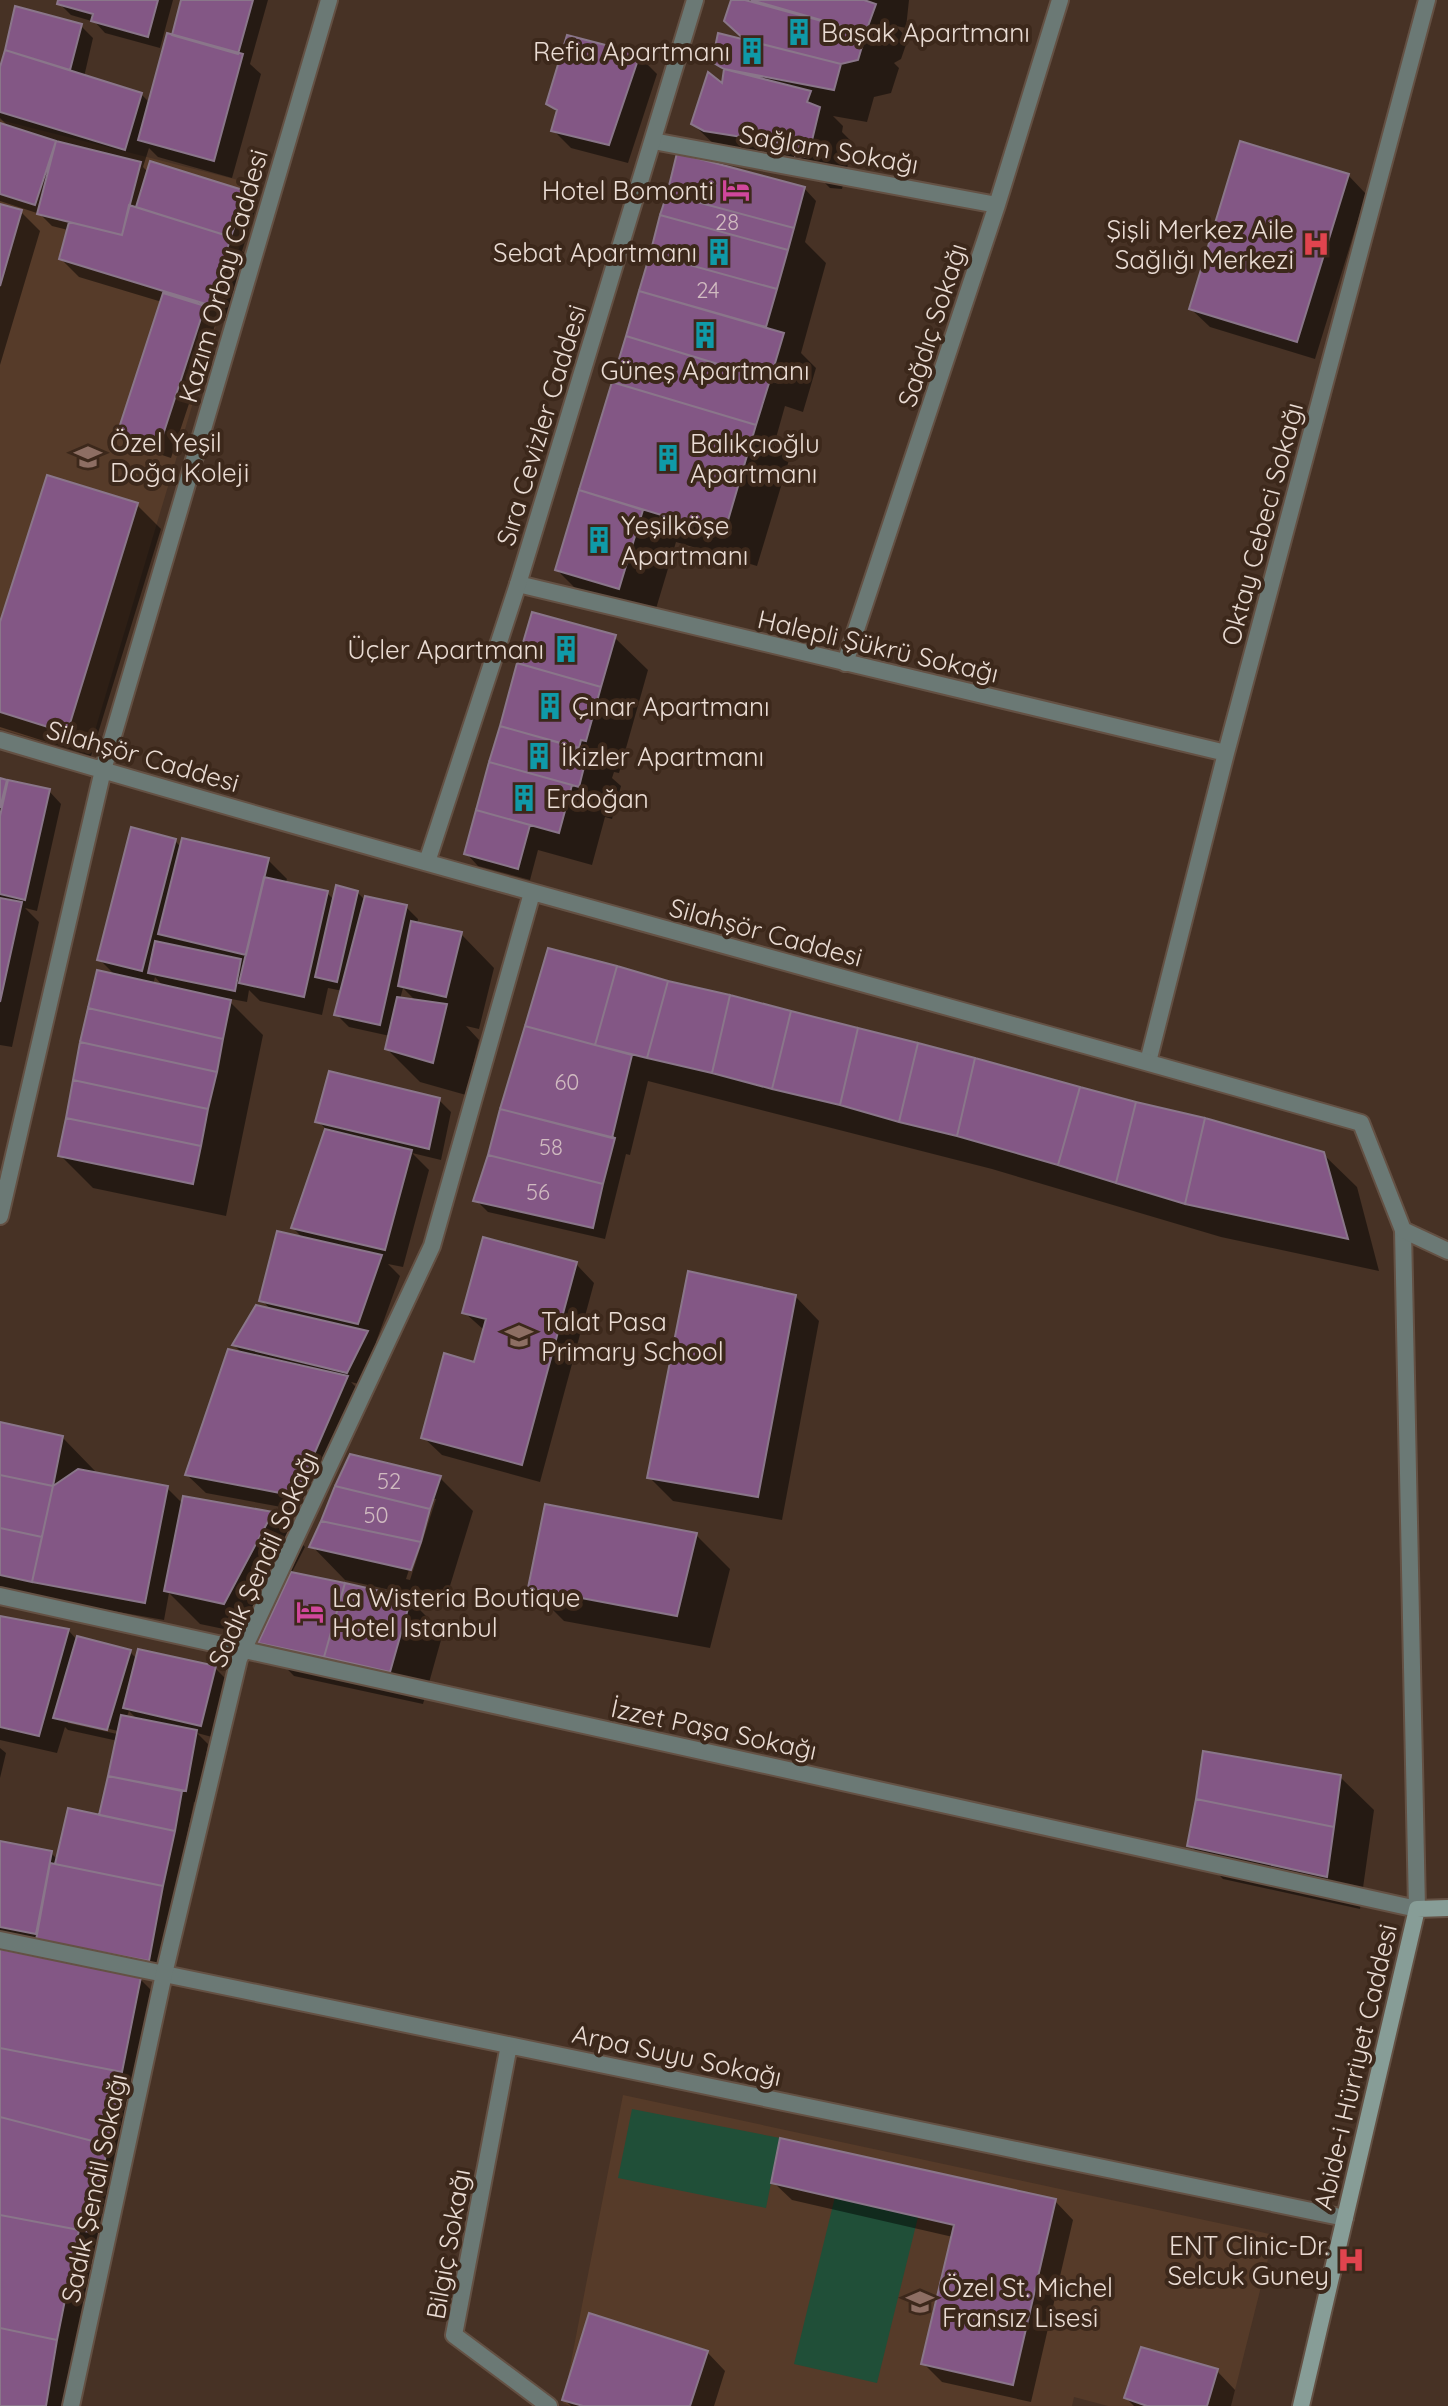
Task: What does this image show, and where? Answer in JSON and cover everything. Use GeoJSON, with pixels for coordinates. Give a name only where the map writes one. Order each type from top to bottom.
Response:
{"type":"FeatureCollection","features":[{"type":"Feature","properties":{"kind":"main road","name":"Abide-i Hürriyet Caddesi"},"geometry":{"type":"LineString","coordinates":[[1301,2406],[1417,1909],[1448,1908]]}},
{"type":"Feature","properties":{"kind":"street","name":"Kazım Orbay Caddesi"},"geometry":{"type":"LineString","coordinates":[[0,1216],[103,770],[329,0]]}},
{"type":"Feature","properties":{"kind":"street","name":"Sıra Cevizler Caddesi"},"geometry":{"type":"LineString","coordinates":[[427,862],[518,584],[695,0]]}},
{"type":"Feature","properties":{"kind":"street","name":"Sağdıç Sokağı"},"geometry":{"type":"LineString","coordinates":[[845,663],[997,205],[1060,0]]}},
{"type":"Feature","properties":{"kind":"street","name":"Oktay Cebeci Sokağı"},"geometry":{"type":"LineString","coordinates":[[1148,1062],[1226,753],[1427,0]]}},
{"type":"Feature","properties":{"kind":"street","name":"Sağlam Sokağı"},"geometry":{"type":"LineString","coordinates":[[653,141],[997,205]]}},
{"type":"Feature","properties":{"kind":"street","name":"Halepli Şükrü Sokağı"},"geometry":{"type":"LineString","coordinates":[[518,584],[1226,753]]}},
{"type":"Feature","properties":{"kind":"street","name":"Silahşör Caddesi"},"geometry":{"type":"LineString","coordinates":[[0,740],[532,893],[1361,1123],[1403,1230]]}},
{"type":"Feature","properties":{"kind":"street","name":"Sadık Şendil Sokağı"},"geometry":{"type":"LineString","coordinates":[[71,2406],[164,1974],[239,1659],[432,1246],[532,893]]}},
{"type":"Feature","properties":{"kind":"street"},"geometry":{"type":"LineString","coordinates":[[1417,1909],[1403,1230],[1448,1251]]}},
{"type":"Feature","properties":{"kind":"street","name":"İzzet Paşa Sokağı"},"geometry":{"type":"LineString","coordinates":[[0,1596],[1417,1909]]}},
{"type":"Feature","properties":{"kind":"street","name":"Arpa Suyu Sokağı"},"geometry":{"type":"LineString","coordinates":[[0,1940],[1345,2218]]}},
{"type":"Feature","properties":{"kind":"street","name":"Bilgiç Sokağı"},"geometry":{"type":"LineString","coordinates":[[509,2045],[454,2335],[549,2406]]}},
{"type":"Feature","properties":{"kind":"shaded area","name":"Özel Yeşil Doğa Koleji"},"geometry":{"type":"Polygon","coordinates":[[[0,120],[258,185],[88,754],[0,729],[0,120]]]}},
{"type":"Feature","properties":{"kind":"shaded area","name":"Özel St. Michel Fransız Lisesi"},"geometry":{"type":"Polygon","coordinates":[[[623,2095],[1274,2235],[1231,2406],[1108,2406],[1074,2397],[1072,2406],[570,2406],[563,2403],[623,2095]]]}},
{"type":"Feature","properties":{"kind":"green space"},"geometry":{"type":"Polygon","coordinates":[[[632,2109],[780,2138],[766,2208],[618,2178],[632,2109]]]}},
{"type":"Feature","properties":{"kind":"green space"},"geometry":{"type":"Polygon","coordinates":[[[835,2197],[918,2217],[877,2383],[794,2364],[835,2197]]]}},
{"type":"Feature","properties":{"kind":"building"},"geometry":{"type":"Polygon","coordinates":[[[58,0],[158,0],[148,37],[91,21],[93,14],[57,4],[58,0]]]}},
{"type":"Feature","properties":{"kind":"building"},"geometry":{"type":"Polygon","coordinates":[[[181,0],[253,0],[238,54],[172,35],[181,0]]]}},
{"type":"Feature","properties":{"kind":"building","name":"Başak Apartmanı"},"geometry":{"type":"Polygon","coordinates":[[[731,0],[745,0],[866,33],[858,60],[841,64],[745,40],[724,21],[731,0]]]}},
{"type":"Feature","properties":{"kind":"building"},"geometry":{"type":"Polygon","coordinates":[[[751,0],[864,0],[876,4],[868,26],[859,31],[751,0]]]}},
{"type":"Feature","properties":{"kind":"building"},"geometry":{"type":"Polygon","coordinates":[[[15,6],[82,24],[70,70],[5,50],[15,6]]]}},
{"type":"Feature","properties":{"kind":"building"},"geometry":{"type":"Polygon","coordinates":[[[167,33],[243,54],[214,161],[138,140],[167,33]]]}},
{"type":"Feature","properties":{"kind":"building","name":"Refia Apartmanı"},"geometry":{"type":"Polygon","coordinates":[[[718,33],[841,64],[834,90],[724,69],[712,62],[718,33]]]}},
{"type":"Feature","properties":{"kind":"building"},"geometry":{"type":"Polygon","coordinates":[[[567,35],[640,54],[609,145],[551,131],[557,110],[546,104],[567,35]]]}},
{"type":"Feature","properties":{"kind":"building"},"geometry":{"type":"Polygon","coordinates":[[[5,50],[142,93],[125,150],[0,112],[0,67],[5,50]]]}},
{"type":"Feature","properties":{"kind":"building"},"geometry":{"type":"Polygon","coordinates":[[[724,69],[811,91],[807,102],[820,107],[808,157],[795,156],[793,145],[704,131],[691,124],[708,72],[722,83],[724,69]]]}},
{"type":"Feature","properties":{"kind":"building"},"geometry":{"type":"Polygon","coordinates":[[[0,123],[56,141],[35,205],[0,194],[0,123]]]}},
{"type":"Feature","properties":{"kind":"building"},"geometry":{"type":"Polygon","coordinates":[[[56,141],[141,162],[122,235],[37,214],[56,141]]]}},
{"type":"Feature","properties":{"kind":"building"},"geometry":{"type":"Polygon","coordinates":[[[1240,141],[1349,174],[1297,342],[1189,309],[1240,141]]]}},
{"type":"Feature","properties":{"kind":"building","name":"Hotel Bomonti"},"geometry":{"type":"Polygon","coordinates":[[[677,153],[805,187],[794,228],[667,194],[677,153]]]}},
{"type":"Feature","properties":{"kind":"building"},"geometry":{"type":"Polygon","coordinates":[[[150,161],[246,191],[231,237],[136,207],[150,161]]]}},
{"type":"Feature","properties":{"kind":"building"},"geometry":{"type":"Polygon","coordinates":[[[667,194],[794,228],[788,250],[660,215],[667,194]]]}},
{"type":"Feature","properties":{"kind":"building"},"geometry":{"type":"Polygon","coordinates":[[[0,204],[22,210],[0,286],[0,204]]]}},
{"type":"Feature","properties":{"kind":"building"},"geometry":{"type":"Polygon","coordinates":[[[129,205],[231,237],[209,305],[59,259],[69,222],[122,235],[129,205]]]}},
{"type":"Feature","properties":{"kind":"building","name":"Sebat Apartmanı"},"geometry":{"type":"Polygon","coordinates":[[[660,215],[788,250],[777,289],[650,254],[660,215]]]}},
{"type":"Feature","properties":{"kind":"building"},"geometry":{"type":"Polygon","coordinates":[[[650,254],[777,289],[766,327],[639,291],[650,254]]]}},
{"type":"Feature","properties":{"kind":"building","name":"Güneş Apartmanı"},"geometry":{"type":"Polygon","coordinates":[[[639,291],[784,333],[770,380],[626,336],[639,291]]]}},
{"type":"Feature","properties":{"kind":"building"},"geometry":{"type":"Polygon","coordinates":[[[163,293],[205,306],[159,447],[117,434],[163,293]]]}},
{"type":"Feature","properties":{"kind":"building"},"geometry":{"type":"Polygon","coordinates":[[[626,336],[770,380],[756,425],[612,382],[626,336]]]}},
{"type":"Feature","properties":{"kind":"building","name":"Balıkçıoğlu Apartmanı"},"geometry":{"type":"Polygon","coordinates":[[[612,382],[756,425],[724,534],[579,490],[612,382]]]}},
{"type":"Feature","properties":{"kind":"building"},"geometry":{"type":"Polygon","coordinates":[[[47,475],[138,503],[67,733],[0,712],[0,622],[47,475]]]}},
{"type":"Feature","properties":{"kind":"building","name":"Yeşilköşe Apartmanı"},"geometry":{"type":"Polygon","coordinates":[[[579,490],[643,510],[619,589],[555,570],[579,490]]]}},
{"type":"Feature","properties":{"kind":"building","name":"Üçler Apartmanı"},"geometry":{"type":"Polygon","coordinates":[[[532,612],[616,635],[601,687],[517,663],[532,612]]]}},
{"type":"Feature","properties":{"kind":"building","name":"Çınar Apartmanı"},"geometry":{"type":"Polygon","coordinates":[[[517,663],[601,687],[586,741],[581,740],[579,748],[500,726],[517,663]]]}},
{"type":"Feature","properties":{"kind":"building","name":"İkizler Apartmanı"},"geometry":{"type":"Polygon","coordinates":[[[500,726],[588,751],[579,787],[489,762],[500,726]]]}},
{"type":"Feature","properties":{"kind":"building","name":"Erdoğan"},"geometry":{"type":"Polygon","coordinates":[[[489,762],[572,785],[559,833],[476,810],[489,762]]]}},
{"type":"Feature","properties":{"kind":"building"},"geometry":{"type":"Polygon","coordinates":[[[0,778],[7,780],[0,808],[0,778]]]}},
{"type":"Feature","properties":{"kind":"building"},"geometry":{"type":"Polygon","coordinates":[[[8,780],[50,789],[25,900],[0,894],[0,816],[8,780]]]}},
{"type":"Feature","properties":{"kind":"building"},"geometry":{"type":"Polygon","coordinates":[[[476,810],[530,825],[518,869],[464,854],[476,810]]]}},
{"type":"Feature","properties":{"kind":"building"},"geometry":{"type":"Polygon","coordinates":[[[131,827],[176,839],[142,971],[97,960],[131,827]]]}},
{"type":"Feature","properties":{"kind":"building"},"geometry":{"type":"Polygon","coordinates":[[[182,838],[269,858],[246,955],[158,934],[182,838]]]}},
{"type":"Feature","properties":{"kind":"building"},"geometry":{"type":"Polygon","coordinates":[[[264,877],[328,891],[304,997],[239,983],[264,877]]]}},
{"type":"Feature","properties":{"kind":"building"},"geometry":{"type":"Polygon","coordinates":[[[336,885],[358,891],[337,982],[315,977],[336,885]]]}},
{"type":"Feature","properties":{"kind":"building"},"geometry":{"type":"Polygon","coordinates":[[[365,896],[407,905],[380,1025],[334,1015],[365,896]]]}},
{"type":"Feature","properties":{"kind":"building"},"geometry":{"type":"Polygon","coordinates":[[[0,898],[22,902],[0,1002],[0,898]]]}},
{"type":"Feature","properties":{"kind":"building"},"geometry":{"type":"Polygon","coordinates":[[[411,921],[462,932],[446,997],[398,986],[411,921]]]}},
{"type":"Feature","properties":{"kind":"building"},"geometry":{"type":"Polygon","coordinates":[[[155,941],[241,959],[235,991],[148,973],[155,941]]]}},
{"type":"Feature","properties":{"kind":"building"},"geometry":{"type":"Polygon","coordinates":[[[548,948],[617,966],[595,1045],[525,1026],[548,948]]]}},
{"type":"Feature","properties":{"kind":"building"},"geometry":{"type":"Polygon","coordinates":[[[617,966],[668,981],[647,1058],[595,1045],[617,966]]]}},
{"type":"Feature","properties":{"kind":"building"},"geometry":{"type":"Polygon","coordinates":[[[97,970],[231,1000],[223,1039],[88,1008],[97,970]]]}},
{"type":"Feature","properties":{"kind":"building"},"geometry":{"type":"Polygon","coordinates":[[[668,981],[730,995],[712,1073],[647,1058],[668,981]]]}},
{"type":"Feature","properties":{"kind":"building"},"geometry":{"type":"Polygon","coordinates":[[[730,995],[791,1011],[772,1089],[712,1073],[730,995]]]}},
{"type":"Feature","properties":{"kind":"building"},"geometry":{"type":"Polygon","coordinates":[[[397,997],[447,1004],[433,1063],[385,1049],[397,997]]]}},
{"type":"Feature","properties":{"kind":"building"},"geometry":{"type":"Polygon","coordinates":[[[88,1008],[223,1039],[217,1072],[80,1042],[88,1008]]]}},
{"type":"Feature","properties":{"kind":"building"},"geometry":{"type":"Polygon","coordinates":[[[791,1011],[858,1028],[840,1105],[772,1089],[791,1011]]]}},
{"type":"Feature","properties":{"kind":"building"},"geometry":{"type":"Polygon","coordinates":[[[525,1026],[632,1055],[612,1138],[500,1109],[525,1026]]]}},
{"type":"Feature","properties":{"kind":"building"},"geometry":{"type":"Polygon","coordinates":[[[858,1028],[918,1043],[899,1122],[840,1105],[858,1028]]]}},
{"type":"Feature","properties":{"kind":"building"},"geometry":{"type":"Polygon","coordinates":[[[80,1042],[217,1072],[208,1109],[73,1080],[80,1042]]]}},
{"type":"Feature","properties":{"kind":"building"},"geometry":{"type":"Polygon","coordinates":[[[918,1043],[975,1058],[957,1136],[899,1122],[918,1043]]]}},
{"type":"Feature","properties":{"kind":"building"},"geometry":{"type":"Polygon","coordinates":[[[975,1058],[1080,1087],[1058,1165],[957,1136],[975,1058]]]}},
{"type":"Feature","properties":{"kind":"building"},"geometry":{"type":"Polygon","coordinates":[[[329,1071],[440,1098],[429,1149],[315,1122],[329,1071]]]}},
{"type":"Feature","properties":{"kind":"building"},"geometry":{"type":"Polygon","coordinates":[[[73,1080],[208,1109],[201,1146],[66,1118],[73,1080]]]}},
{"type":"Feature","properties":{"kind":"building"},"geometry":{"type":"Polygon","coordinates":[[[1080,1087],[1136,1102],[1116,1183],[1058,1165],[1080,1087]]]}},
{"type":"Feature","properties":{"kind":"building"},"geometry":{"type":"Polygon","coordinates":[[[1136,1102],[1205,1118],[1185,1204],[1116,1183],[1136,1102]]]}},
{"type":"Feature","properties":{"kind":"building"},"geometry":{"type":"Polygon","coordinates":[[[500,1109],[615,1138],[603,1184],[488,1155],[500,1109]]]}},
{"type":"Feature","properties":{"kind":"building"},"geometry":{"type":"Polygon","coordinates":[[[66,1118],[201,1146],[193,1184],[58,1156],[66,1118]]]}},
{"type":"Feature","properties":{"kind":"building"},"geometry":{"type":"Polygon","coordinates":[[[1205,1118],[1324,1152],[1348,1239],[1185,1204],[1205,1118]]]}},
{"type":"Feature","properties":{"kind":"building"},"geometry":{"type":"Polygon","coordinates":[[[325,1129],[412,1150],[385,1250],[291,1228],[325,1129]]]}},
{"type":"Feature","properties":{"kind":"building"},"geometry":{"type":"Polygon","coordinates":[[[488,1155],[603,1184],[593,1228],[473,1201],[488,1155]]]}},
{"type":"Feature","properties":{"kind":"building"},"geometry":{"type":"Polygon","coordinates":[[[277,1231],[382,1255],[358,1324],[259,1301],[277,1231]]]}},
{"type":"Feature","properties":{"kind":"building","name":"Talat Pasa Primary School"},"geometry":{"type":"Polygon","coordinates":[[[483,1237],[577,1262],[522,1465],[421,1438],[444,1353],[474,1362],[486,1319],[462,1313],[483,1237]]]}},
{"type":"Feature","properties":{"kind":"building"},"geometry":{"type":"Polygon","coordinates":[[[688,1271],[796,1295],[758,1497],[647,1478],[688,1271]]]}},
{"type":"Feature","properties":{"kind":"building"},"geometry":{"type":"Polygon","coordinates":[[[256,1305],[368,1331],[347,1373],[232,1345],[256,1305]]]}},
{"type":"Feature","properties":{"kind":"building"},"geometry":{"type":"Polygon","coordinates":[[[228,1349],[348,1376],[296,1496],[185,1475],[228,1349]]]}},
{"type":"Feature","properties":{"kind":"building"},"geometry":{"type":"Polygon","coordinates":[[[0,1422],[63,1436],[53,1486],[0,1475],[0,1422]]]}},
{"type":"Feature","properties":{"kind":"building"},"geometry":{"type":"Polygon","coordinates":[[[350,1454],[441,1476],[430,1509],[335,1486],[350,1454]]]}},
{"type":"Feature","properties":{"kind":"building"},"geometry":{"type":"Polygon","coordinates":[[[78,1469],[168,1486],[145,1603],[32,1582],[53,1486],[78,1469]]]}},
{"type":"Feature","properties":{"kind":"building"},"geometry":{"type":"Polygon","coordinates":[[[0,1475],[53,1486],[42,1537],[0,1528],[0,1475]]]}},
{"type":"Feature","properties":{"kind":"building"},"geometry":{"type":"Polygon","coordinates":[[[335,1486],[430,1509],[421,1542],[321,1521],[335,1486]]]}},
{"type":"Feature","properties":{"kind":"building"},"geometry":{"type":"Polygon","coordinates":[[[183,1496],[273,1512],[224,1604],[164,1591],[183,1496]]]}},
{"type":"Feature","properties":{"kind":"building"},"geometry":{"type":"Polygon","coordinates":[[[545,1504],[697,1533],[677,1616],[528,1588],[545,1504]]]}},
{"type":"Feature","properties":{"kind":"building"},"geometry":{"type":"Polygon","coordinates":[[[321,1521],[421,1542],[411,1570],[309,1547],[321,1521]]]}},
{"type":"Feature","properties":{"kind":"building"},"geometry":{"type":"Polygon","coordinates":[[[0,1528],[42,1537],[32,1582],[0,1575],[0,1528]]]}},
{"type":"Feature","properties":{"kind":"building","name":"La Wisteria Boutique Hotel Istanbul"},"geometry":{"type":"Polygon","coordinates":[[[291,1572],[345,1583],[324,1657],[258,1643],[291,1572]]]}},
{"type":"Feature","properties":{"kind":"building"},"geometry":{"type":"Polygon","coordinates":[[[345,1583],[411,1598],[390,1672],[324,1657],[345,1583]]]}},
{"type":"Feature","properties":{"kind":"building"},"geometry":{"type":"Polygon","coordinates":[[[0,1616],[69,1629],[39,1736],[0,1727],[0,1616]]]}},
{"type":"Feature","properties":{"kind":"building"},"geometry":{"type":"Polygon","coordinates":[[[77,1636],[131,1650],[107,1730],[53,1718],[77,1636]]]}},
{"type":"Feature","properties":{"kind":"building"},"geometry":{"type":"Polygon","coordinates":[[[138,1649],[216,1666],[201,1726],[123,1708],[138,1649]]]}},
{"type":"Feature","properties":{"kind":"building"},"geometry":{"type":"Polygon","coordinates":[[[121,1715],[197,1730],[186,1791],[108,1776],[121,1715]]]}},
{"type":"Feature","properties":{"kind":"building"},"geometry":{"type":"Polygon","coordinates":[[[1203,1751],[1341,1775],[1334,1827],[1196,1799],[1203,1751]]]}},
{"type":"Feature","properties":{"kind":"building"},"geometry":{"type":"Polygon","coordinates":[[[108,1776],[182,1791],[175,1831],[99,1815],[108,1776]]]}},
{"type":"Feature","properties":{"kind":"building"},"geometry":{"type":"Polygon","coordinates":[[[1196,1799],[1334,1827],[1327,1877],[1187,1846],[1196,1799]]]}},
{"type":"Feature","properties":{"kind":"building"},"geometry":{"type":"Polygon","coordinates":[[[68,1808],[175,1831],[163,1886],[55,1864],[68,1808]]]}},
{"type":"Feature","properties":{"kind":"building"},"geometry":{"type":"Polygon","coordinates":[[[0,1841],[52,1851],[36,1934],[0,1927],[0,1841]]]}},
{"type":"Feature","properties":{"kind":"building"},"geometry":{"type":"Polygon","coordinates":[[[50,1863],[163,1886],[149,1961],[36,1940],[50,1863]]]}},
{"type":"Feature","properties":{"kind":"building"},"geometry":{"type":"Polygon","coordinates":[[[0,1949],[141,1977],[122,2072],[0,2048],[0,1949]]]}},
{"type":"Feature","properties":{"kind":"building"},"geometry":{"type":"Polygon","coordinates":[[[0,2048],[122,2072],[108,2145],[0,2117],[0,2048]]]}},
{"type":"Feature","properties":{"kind":"building"},"geometry":{"type":"Polygon","coordinates":[[[0,2117],[108,2145],[90,2232],[0,2215],[0,2117]]]}},
{"type":"Feature","properties":{"kind":"building"},"geometry":{"type":"Polygon","coordinates":[[[780,2138],[1056,2199],[1013,2385],[921,2364],[954,2225],[771,2183],[780,2138]]]}},
{"type":"Feature","properties":{"kind":"building"},"geometry":{"type":"Polygon","coordinates":[[[0,2215],[79,2230],[57,2340],[0,2328],[0,2215]]]}},
{"type":"Feature","properties":{"kind":"building"},"geometry":{"type":"Polygon","coordinates":[[[589,2313],[708,2351],[690,2406],[583,2406],[562,2400],[589,2313]]]}},
{"type":"Feature","properties":{"kind":"building"},"geometry":{"type":"Polygon","coordinates":[[[0,2328],[57,2340],[46,2406],[0,2406],[0,2328]]]}},
{"type":"Feature","properties":{"kind":"building"},"geometry":{"type":"Polygon","coordinates":[[[1141,2347],[1218,2369],[1207,2406],[1147,2406],[1124,2398],[1141,2347]]]}},
{"type":"Feature","properties":{"kind":"place","name":"Başak Apartmanı"},"geometry":{"type":"Point","coordinates":[799,32]}},
{"type":"Feature","properties":{"kind":"place","name":"Refia Apartmanı"},"geometry":{"type":"Point","coordinates":[752,51]}},
{"type":"Feature","properties":{"kind":"place","name":"Hotel Bomonti"},"geometry":{"type":"Point","coordinates":[736,190]}},
{"type":"Feature","properties":{"kind":"place","name":"Şişli Merkez Aile Sağlığı Merkezi"},"geometry":{"type":"Point","coordinates":[1316,244]}},
{"type":"Feature","properties":{"kind":"place","name":"Sebat Apartmanı"},"geometry":{"type":"Point","coordinates":[719,252]}},
{"type":"Feature","properties":{"kind":"place","name":"Güneş Apartmanı"},"geometry":{"type":"Point","coordinates":[705,335]}},
{"type":"Feature","properties":{"kind":"place","name":"Özel Yeşil Doğa Koleji"},"geometry":{"type":"Point","coordinates":[88,457]}},
{"type":"Feature","properties":{"kind":"place","name":"Balıkçıoğlu Apartmanı"},"geometry":{"type":"Point","coordinates":[668,458]}},
{"type":"Feature","properties":{"kind":"place","name":"Yeşilköşe Apartmanı"},"geometry":{"type":"Point","coordinates":[599,540]}},
{"type":"Feature","properties":{"kind":"place","name":"Üçler Apartmanı"},"geometry":{"type":"Point","coordinates":[566,649]}},
{"type":"Feature","properties":{"kind":"place","name":"Çınar Apartmanı"},"geometry":{"type":"Point","coordinates":[550,706]}},
{"type":"Feature","properties":{"kind":"place","name":"İkizler Apartmanı"},"geometry":{"type":"Point","coordinates":[539,756]}},
{"type":"Feature","properties":{"kind":"place","name":"Erdoğan"},"geometry":{"type":"Point","coordinates":[524,798]}},
{"type":"Feature","properties":{"kind":"place","name":"Talat Pasa Primary School"},"geometry":{"type":"Point","coordinates":[519,1336]}},
{"type":"Feature","properties":{"kind":"place","name":"La Wisteria Boutique Hotel Istanbul"},"geometry":{"type":"Point","coordinates":[310,1612]}},
{"type":"Feature","properties":{"kind":"place","name":"ENT Clinic-Dr. Selcuk Guney"},"geometry":{"type":"Point","coordinates":[1351,2260]}},
{"type":"Feature","properties":{"kind":"place","name":"Özel St. Michel Fransız Lisesi"},"geometry":{"type":"Point","coordinates":[920,2302]}}]}
